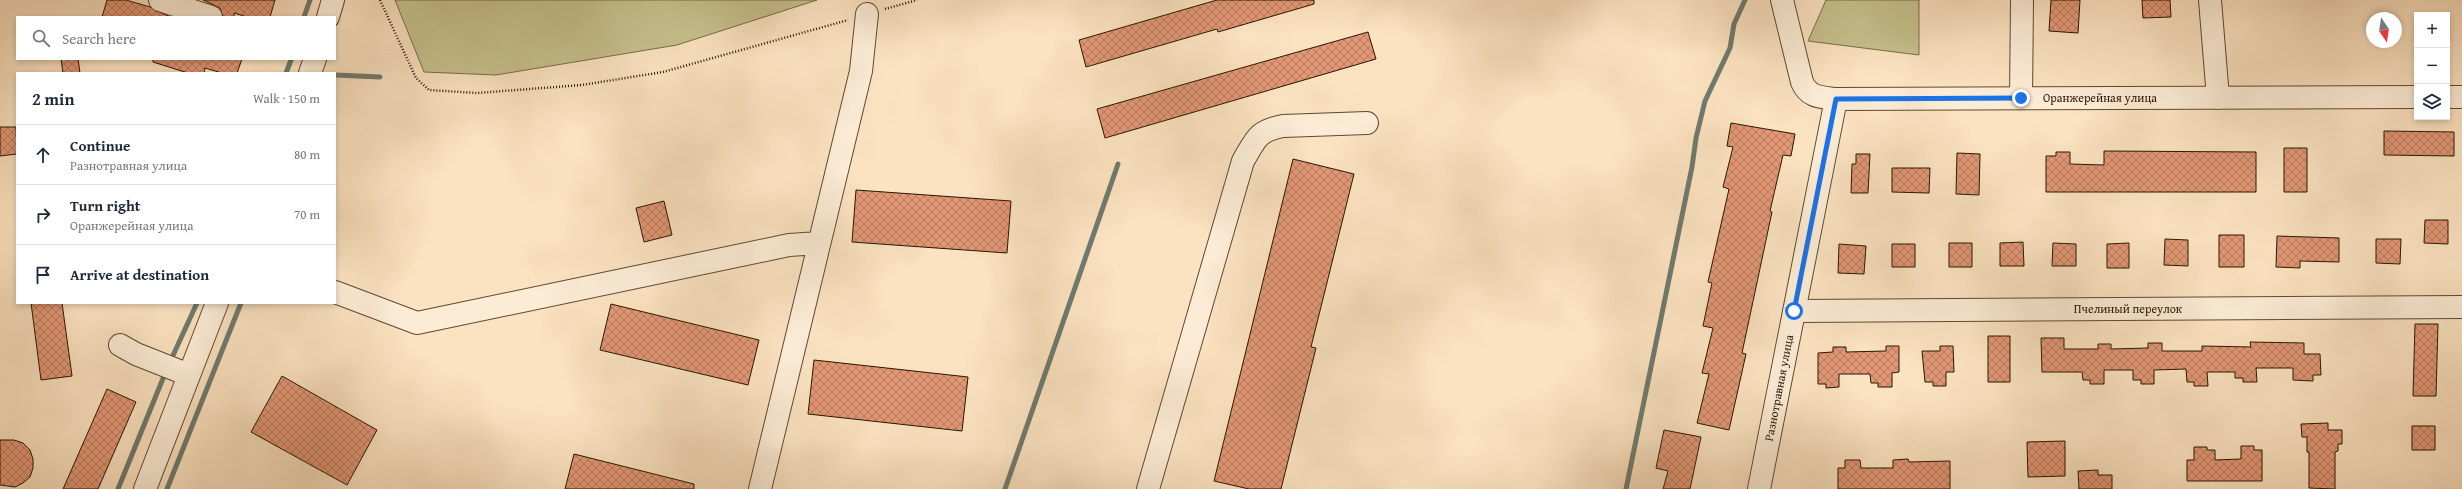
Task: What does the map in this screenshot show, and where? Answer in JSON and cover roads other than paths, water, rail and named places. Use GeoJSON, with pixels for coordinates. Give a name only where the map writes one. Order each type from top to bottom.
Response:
{"type":"FeatureCollection","features":[{"type":"Feature","properties":{"kind":"street"},"geometry":{"type":"LineString","coordinates":[[160,0],[208,16]]}},
{"type":"Feature","properties":{"kind":"street"},"geometry":{"type":"LineString","coordinates":[[328,16],[333,0]]}},
{"type":"Feature","properties":{"kind":"street","name":"Оранжерейная улица"},"geometry":{"type":"LineString","coordinates":[[1782,0],[1806,91],[1816,97],[1836,99],[2414,98]]}},
{"type":"Feature","properties":{"kind":"street"},"geometry":{"type":"LineString","coordinates":[[2021,98],[2022,0]]}},
{"type":"Feature","properties":{"kind":"street"},"geometry":{"type":"LineString","coordinates":[[2210,0],[2218,98]]}},
{"type":"Feature","properties":{"kind":"street"},"geometry":{"type":"LineString","coordinates":[[760,489],[861,71],[867,14]]}},
{"type":"Feature","properties":{"kind":"street"},"geometry":{"type":"LineString","coordinates":[[310,72],[315,60]]}},
{"type":"Feature","properties":{"kind":"street"},"geometry":{"type":"LineString","coordinates":[[2450,97],[2462,97]]}},
{"type":"Feature","properties":{"kind":"street","name":"Разнотравная улица"},"geometry":{"type":"LineString","coordinates":[[1759,489],[1836,99]]}},
{"type":"Feature","properties":{"kind":"street"},"geometry":{"type":"LineString","coordinates":[[1148,489],[1243,161],[1258,134],[1283,126],[1367,123]]}},
{"type":"Feature","properties":{"kind":"street"},"geometry":{"type":"LineString","coordinates":[[336,292],[417,323],[789,245],[819,243]]}},
{"type":"Feature","properties":{"kind":"street"},"geometry":{"type":"LineString","coordinates":[[145,489],[217,304]]}},
{"type":"Feature","properties":{"kind":"street","name":"Пчелиный переулок"},"geometry":{"type":"LineString","coordinates":[[1794,311],[2462,307]]}},
{"type":"Feature","properties":{"kind":"street"},"geometry":{"type":"LineString","coordinates":[[120,345],[136,354],[189,375]]}},
{"type":"Feature","properties":{"kind":"waterway"},"geometry":{"type":"LineString","coordinates":[[304,16],[310,0]]}},
{"type":"Feature","properties":{"kind":"waterway"},"geometry":{"type":"LineString","coordinates":[[1626,489],[1692,167],[1696,138],[1705,101],[1730,48],[1734,24],[1745,0]]}},
{"type":"Feature","properties":{"kind":"waterway"},"geometry":{"type":"LineString","coordinates":[[286,72],[291,60]]}},
{"type":"Feature","properties":{"kind":"waterway"},"geometry":{"type":"LineString","coordinates":[[336,75],[380,77]]}},
{"type":"Feature","properties":{"kind":"waterway"},"geometry":{"type":"LineString","coordinates":[[1005,489],[1118,164]]}},
{"type":"Feature","properties":{"kind":"waterway"},"geometry":{"type":"LineString","coordinates":[[170,362],[197,304]]}},
{"type":"Feature","properties":{"kind":"waterway"},"geometry":{"type":"LineString","coordinates":[[167,489],[241,304]]}},
{"type":"Feature","properties":{"kind":"waterway"},"geometry":{"type":"LineString","coordinates":[[118,489],[166,371]]}}]}
